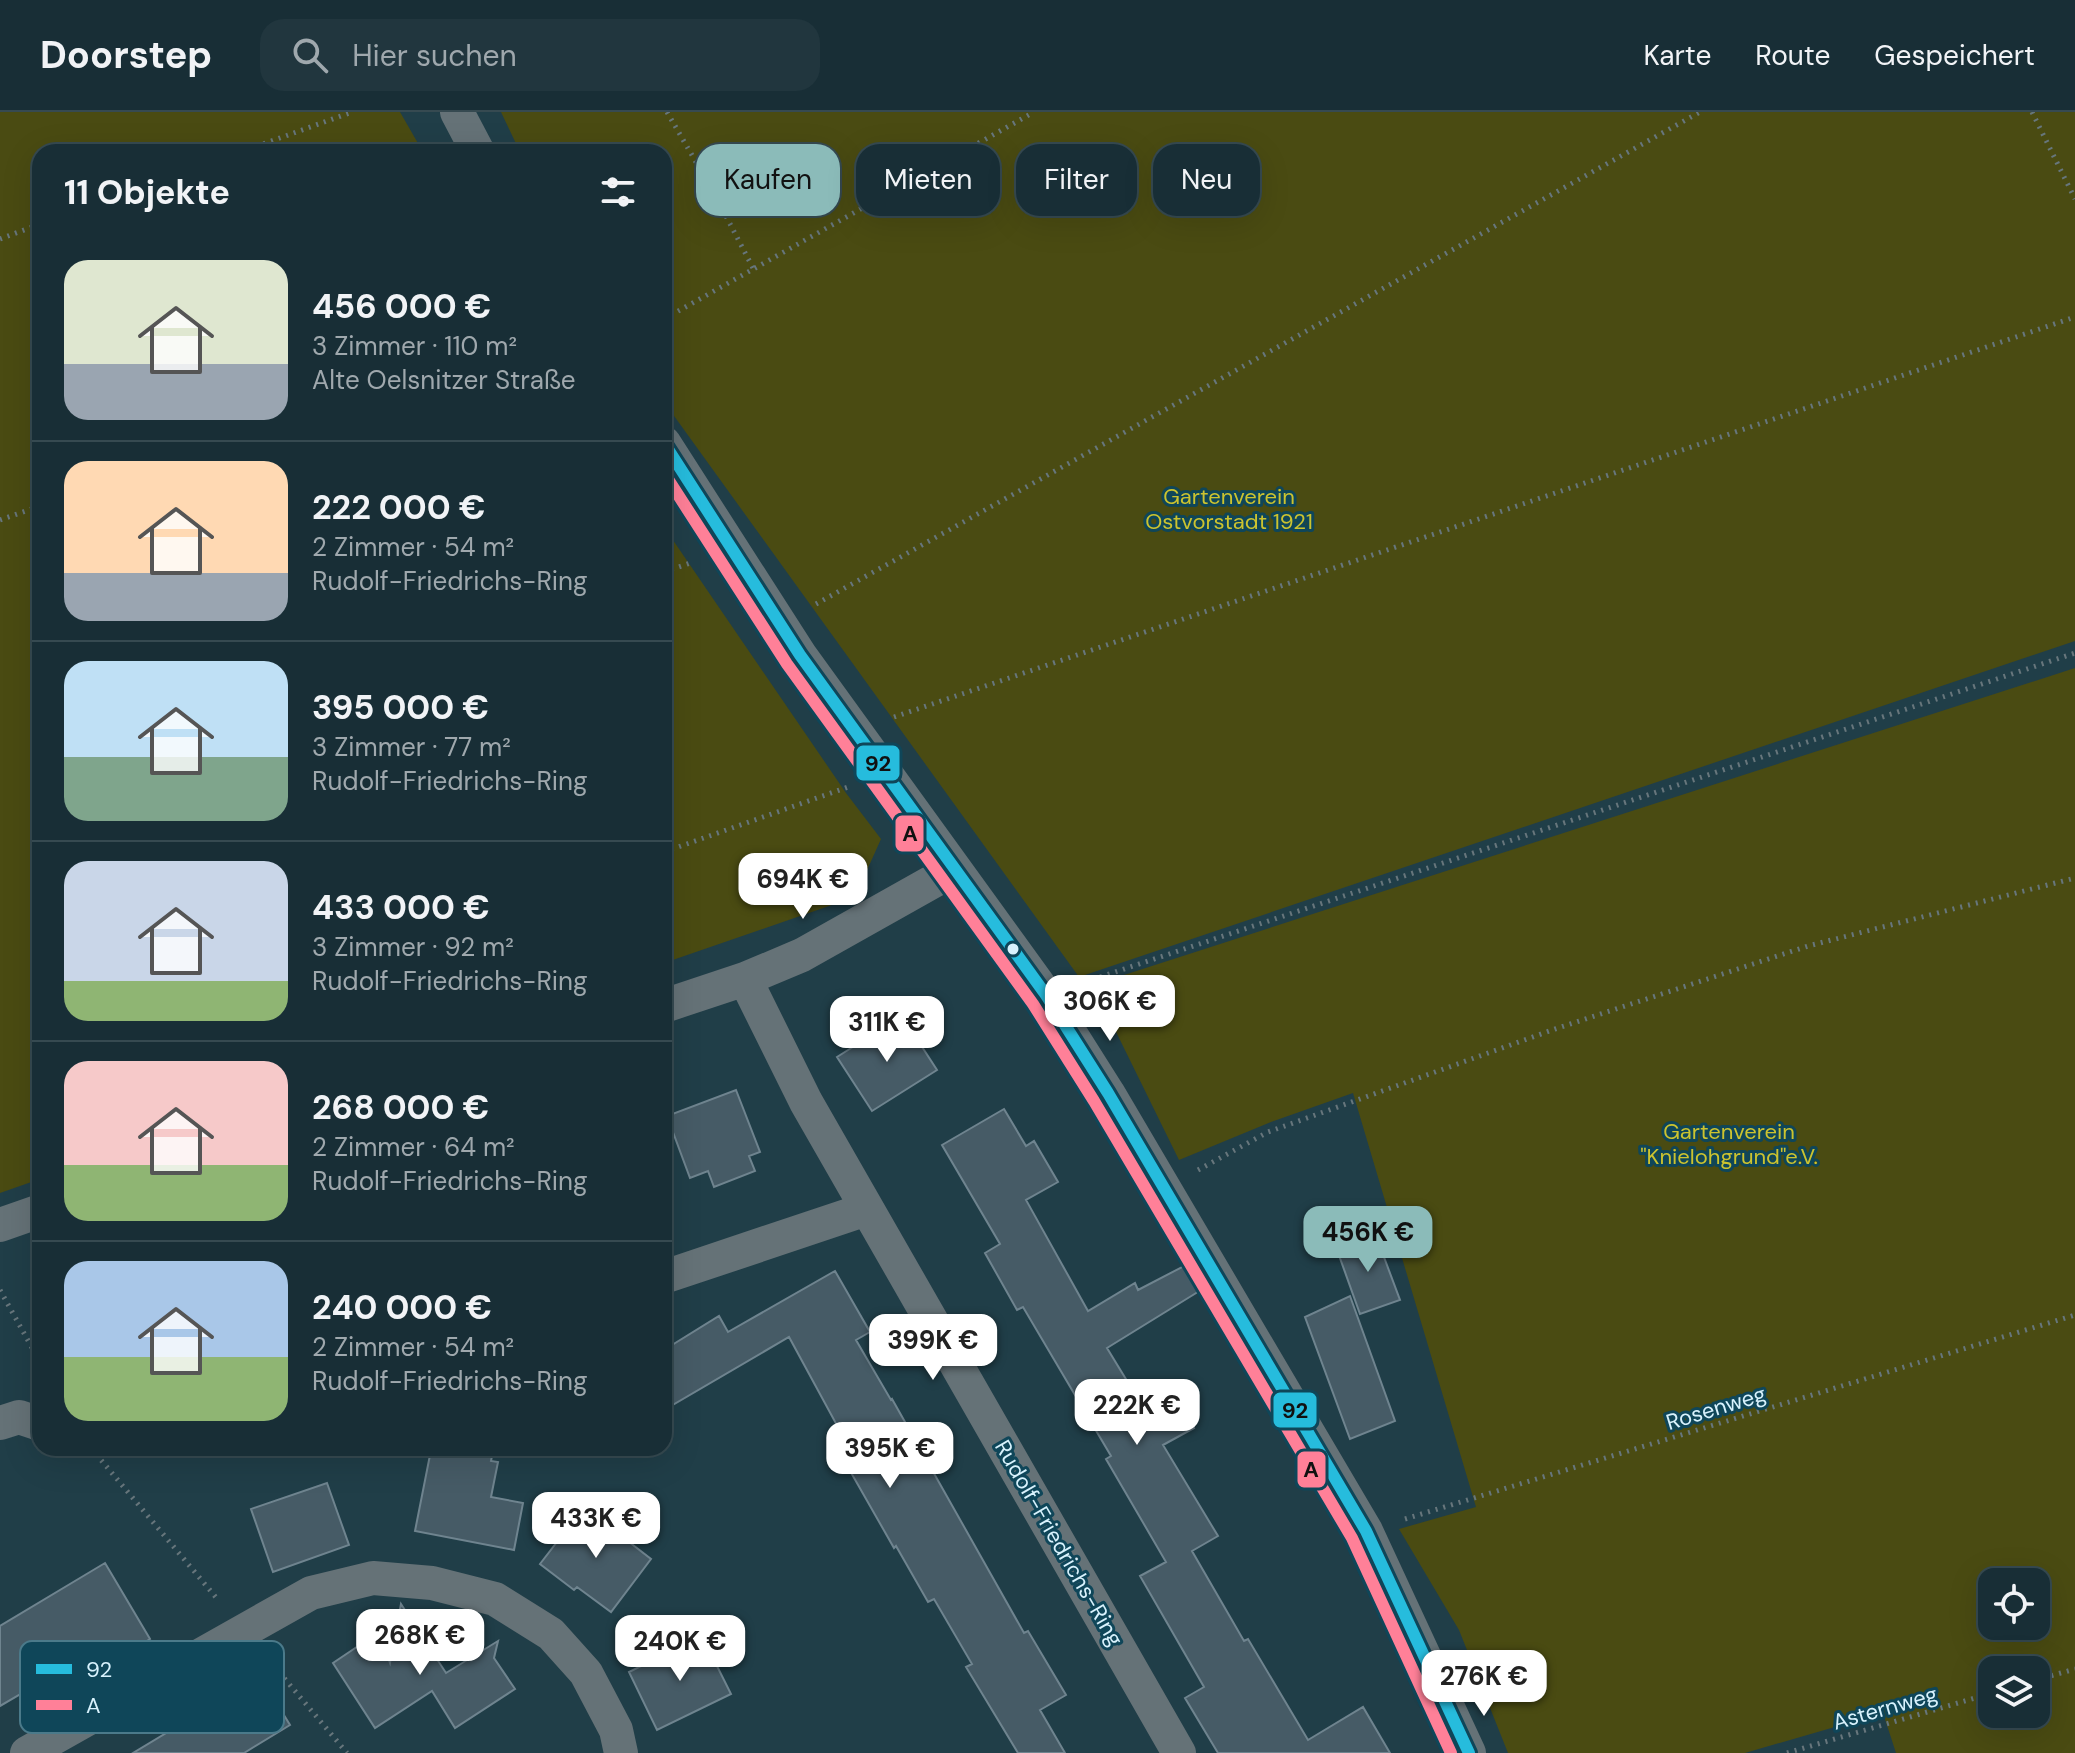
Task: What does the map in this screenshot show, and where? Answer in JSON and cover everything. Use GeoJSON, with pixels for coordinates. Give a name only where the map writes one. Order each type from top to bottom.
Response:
{"type":"FeatureCollection","features":[{"type":"Feature","properties":{"kind":"street"},"geometry":{"type":"LineString","coordinates":[[457,112],[474,144]]}},
{"type":"Feature","properties":{"kind":"street"},"geometry":{"type":"LineString","coordinates":[[672,455],[780,623],[1046,995],[1165,1188],[1366,1531],[1469,1753]]}},
{"type":"Feature","properties":{"kind":"street"},"geometry":{"type":"LineString","coordinates":[[672,1003],[745,979],[802,955],[955,869]]}},
{"type":"Feature","properties":{"kind":"street","name":"Rudolf-Friedrichs-Ring"},"geometry":{"type":"LineString","coordinates":[[745,979],[806,1102],[1179,1753]]}},
{"type":"Feature","properties":{"kind":"street"},"geometry":{"type":"LineString","coordinates":[[672,1274],[867,1209]]}},
{"type":"Feature","properties":{"kind":"street"},"geometry":{"type":"LineString","coordinates":[[0,1225],[32,1214]]}},
{"type":"Feature","properties":{"kind":"street"},"geometry":{"type":"LineString","coordinates":[[0,1423],[19,1417],[32,1421]]}},
{"type":"Feature","properties":{"kind":"street"},"geometry":{"type":"LineString","coordinates":[[222,1641],[311,1593],[373,1578],[432,1583],[495,1599],[551,1634],[586,1673],[616,1730],[621,1753]]}},
{"type":"Feature","properties":{"kind":"street"},"geometry":{"type":"LineString","coordinates":[[27,1753],[62,1733]]}},
{"type":"Feature","properties":{"kind":"path"},"geometry":{"type":"LineString","coordinates":[[263,144],[352,112]]}},
{"type":"Feature","properties":{"kind":"path"},"geometry":{"type":"LineString","coordinates":[[667,112],[753,268]]}},
{"type":"Feature","properties":{"kind":"path"},"geometry":{"type":"LineString","coordinates":[[672,314],[1034,112]]}},
{"type":"Feature","properties":{"kind":"path"},"geometry":{"type":"LineString","coordinates":[[780,623],[1700,112]]}},
{"type":"Feature","properties":{"kind":"path"},"geometry":{"type":"LineString","coordinates":[[2032,112],[2075,199]]}},
{"type":"Feature","properties":{"kind":"path"},"geometry":{"type":"LineString","coordinates":[[0,239],[32,227]]}},
{"type":"Feature","properties":{"kind":"path"},"geometry":{"type":"LineString","coordinates":[[855,730],[2075,317]]}},
{"type":"Feature","properties":{"kind":"path"},"geometry":{"type":"LineString","coordinates":[[0,520],[32,509]]}},
{"type":"Feature","properties":{"kind":"path"},"geometry":{"type":"LineString","coordinates":[[1046,995],[2075,653]]}},
{"type":"Feature","properties":{"kind":"path"},"geometry":{"type":"LineString","coordinates":[[672,849],[887,774]]}},
{"type":"Feature","properties":{"kind":"path"},"geometry":{"type":"LineString","coordinates":[[1165,1188],[1268,1132],[1555,1029],[1808,946],[2075,878]]}},
{"type":"Feature","properties":{"kind":"path"},"geometry":{"type":"LineString","coordinates":[[0,1290],[32,1348]]}},
{"type":"Feature","properties":{"kind":"path","name":"Rosenweg"},"geometry":{"type":"LineString","coordinates":[[1366,1531],[2075,1315]]}},
{"type":"Feature","properties":{"kind":"path"},"geometry":{"type":"LineString","coordinates":[[2050,1676],[2075,1669]]}},
{"type":"Feature","properties":{"kind":"path","name":"Asternweg"},"geometry":{"type":"LineString","coordinates":[[1787,1753],[1978,1697]]}},
{"type":"Feature","properties":{"kind":"green space"},"geometry":{"type":"Polygon","coordinates":[[[0,112],[400,112],[418,144],[32,144],[32,1182],[0,1193],[0,112]]]}},
{"type":"Feature","properties":{"kind":"green space","name":"Gartenverein Ostvorstadt 1921"},"geometry":{"type":"Polygon","coordinates":[[[501,112],[2075,112],[2075,641],[1079,977],[672,413],[672,144],[516,144],[501,112]]]}},
{"type":"Feature","properties":{"kind":"green space"},"geometry":{"type":"Polygon","coordinates":[[[672,539],[846,793],[881,839],[855,897],[672,960],[672,539]]]}},
{"type":"Feature","properties":{"kind":"green space","name":"Gartenverein \"Knielohgrund\"e.V."},"geometry":{"type":"Polygon","coordinates":[[[2075,668],[2075,1753],[1896,1753],[1883,1713],[1745,1753],[1508,1753],[1459,1630],[1399,1529],[1476,1507],[1353,1093],[1271,1122],[1179,1160],[1093,985],[2075,668]]]}},
{"type":"Feature","properties":{"kind":"building"},"geometry":{"type":"Polygon","coordinates":[[[902,1016],[937,1070],[872,1111],[837,1057],[902,1016]]]}},
{"type":"Feature","properties":{"kind":"building"},"geometry":{"type":"Polygon","coordinates":[[[736,1090],[760,1152],[749,1156],[755,1171],[714,1187],[708,1171],[690,1178],[672,1129],[672,1114],[736,1090]]]}},
{"type":"Feature","properties":{"kind":"building"},"geometry":{"type":"Polygon","coordinates":[[[1004,1109],[1026,1146],[1034,1141],[1058,1182],[1026,1200],[1088,1311],[1135,1283],[1138,1290],[1186,1265],[1201,1290],[1107,1348],[1146,1412],[1178,1395],[1194,1428],[1163,1445],[1218,1536],[1192,1551],[1244,1641],[1248,1639],[1308,1740],[1363,1707],[1390,1753],[1218,1753],[1185,1698],[1204,1687],[1140,1576],[1166,1562],[1106,1459],[1111,1456],[1023,1307],[1017,1310],[985,1253],[1000,1244],[942,1145],[1004,1109]]]}},
{"type":"Feature","properties":{"kind":"building"},"geometry":{"type":"Polygon","coordinates":[[[1375,1233],[1400,1300],[1360,1314],[1336,1247],[1375,1233]]]}},
{"type":"Feature","properties":{"kind":"building"},"geometry":{"type":"Polygon","coordinates":[[[835,1271],[870,1332],[856,1340],[1024,1633],[1028,1631],[1066,1695],[1040,1710],[1065,1753],[1018,1753],[966,1667],[972,1664],[934,1599],[928,1602],[829,1434],[839,1429],[789,1337],[672,1405],[672,1345],[719,1316],[728,1332],[835,1271]]]}},
{"type":"Feature","properties":{"kind":"building"},"geometry":{"type":"Polygon","coordinates":[[[1350,1296],[1395,1421],[1350,1439],[1305,1317],[1350,1296]]]}},
{"type":"Feature","properties":{"kind":"building"},"geometry":{"type":"Polygon","coordinates":[[[430,1456],[492,1456],[491,1461],[498,1462],[491,1497],[523,1503],[514,1550],[415,1531],[430,1456]]]}},
{"type":"Feature","properties":{"kind":"building"},"geometry":{"type":"Polygon","coordinates":[[[327,1483],[349,1545],[273,1572],[251,1509],[327,1483]]]}},
{"type":"Feature","properties":{"kind":"building"},"geometry":{"type":"Polygon","coordinates":[[[584,1507],[651,1559],[611,1612],[577,1587],[574,1590],[540,1564],[584,1507]]]}},
{"type":"Feature","properties":{"kind":"building"},"geometry":{"type":"Polygon","coordinates":[[[105,1563],[150,1639],[20,1641],[20,1694],[0,1706],[0,1626],[105,1563]]]}},
{"type":"Feature","properties":{"kind":"building"},"geometry":{"type":"Polygon","coordinates":[[[401,1604],[446,1673],[498,1641],[494,1658],[515,1689],[455,1728],[432,1691],[375,1728],[333,1663],[379,1632],[390,1663],[401,1604]]]}},
{"type":"Feature","properties":{"kind":"building"},"geometry":{"type":"Polygon","coordinates":[[[702,1636],[731,1694],[657,1730],[629,1672],[702,1636]]]}},
{"type":"Feature","properties":{"kind":"building"},"geometry":{"type":"Polygon","coordinates":[[[284,1715],[290,1725],[284,1729],[284,1715]]]}},
{"type":"Feature","properties":{"kind":"building"},"geometry":{"type":"Polygon","coordinates":[[[166,1733],[277,1733],[244,1753],[133,1753],[166,1733]]]}},
{"type":"Feature","properties":{"kind":"transit line","name":"92"},"geometry":{"type":"LineString","coordinates":[[672,455],[800,655],[1046,995],[1108,1093],[1366,1531],[1469,1753]]}},
{"type":"Feature","properties":{"kind":"transit line","name":"A"},"geometry":{"type":"LineString","coordinates":[[672,485],[787,664],[1033,1004],[1094,1101],[1352,1538],[1451,1753]]}}]}
